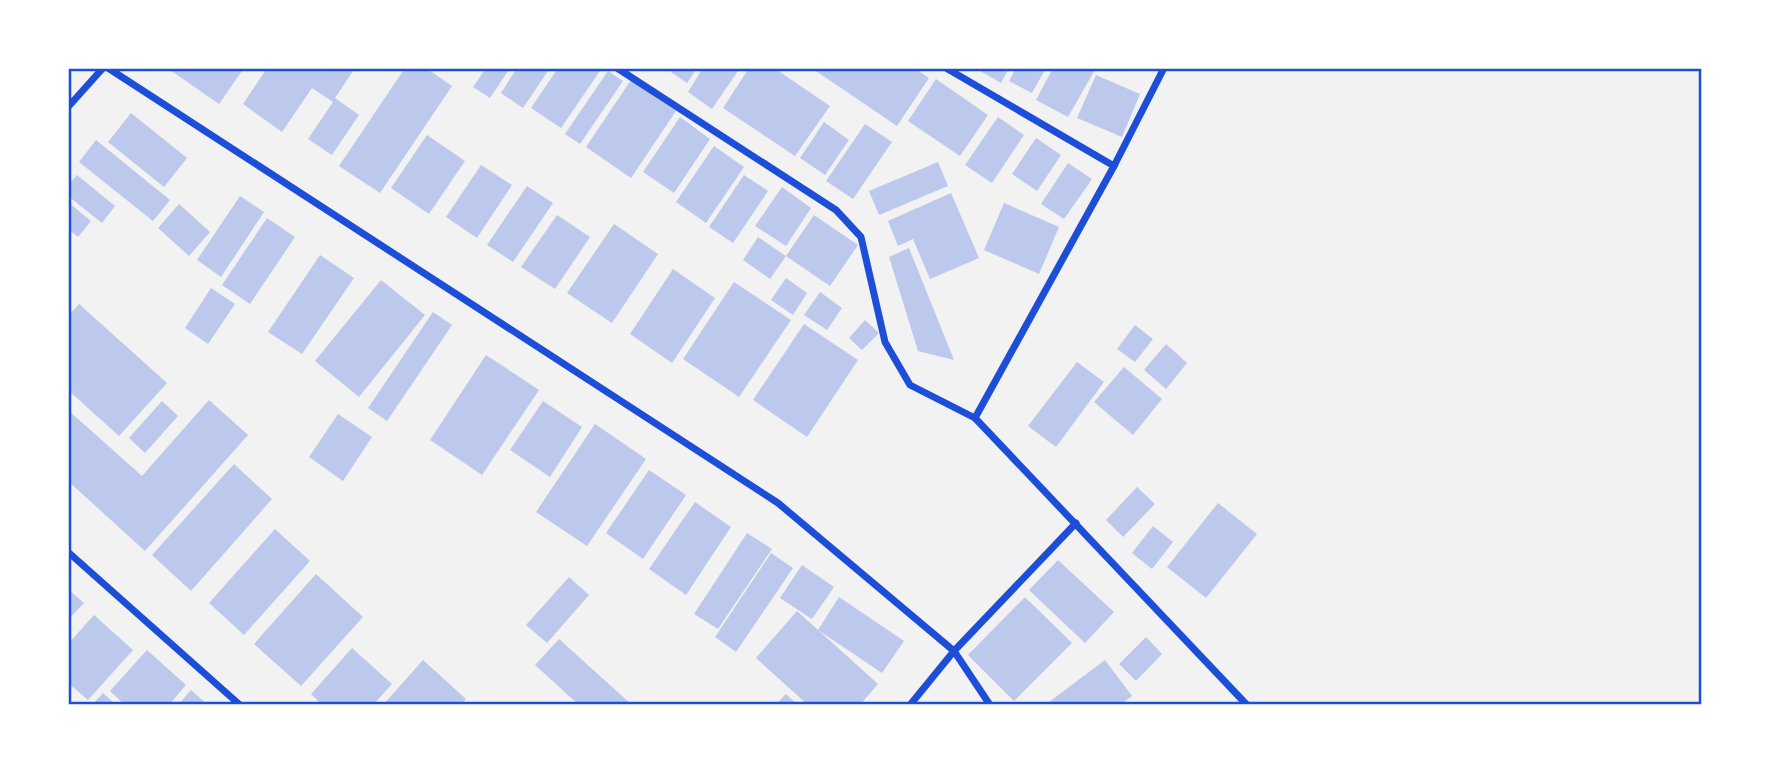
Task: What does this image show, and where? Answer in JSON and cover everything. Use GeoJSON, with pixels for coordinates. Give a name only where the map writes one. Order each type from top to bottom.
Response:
{"type":"FeatureCollection","features":[{"type":"Feature","properties":{"kind":"street"},"geometry":{"type":"LineString","coordinates":[[68,107],[106,68],[778,503],[954,651],[990,705]]}},
{"type":"Feature","properties":{"kind":"street"},"geometry":{"type":"LineString","coordinates":[[617,68],[836,210],[861,237],[886,342],[911,385],[975,418],[1247,705]]}},
{"type":"Feature","properties":{"kind":"street"},"geometry":{"type":"LineString","coordinates":[[946,68],[1114,166]]}},
{"type":"Feature","properties":{"kind":"street"},"geometry":{"type":"LineString","coordinates":[[975,418],[1114,166],[1164,68]]}},
{"type":"Feature","properties":{"kind":"street"},"geometry":{"type":"LineString","coordinates":[[910,705],[954,651],[1076,523]]}},
{"type":"Feature","properties":{"kind":"street"},"geometry":{"type":"LineString","coordinates":[[68,552],[240,705]]}},
{"type":"Feature","properties":{"kind":"building"},"geometry":{"type":"Polygon","coordinates":[[[244,68],[219,104],[170,70],[244,68]]]}},
{"type":"Feature","properties":{"kind":"building"},"geometry":{"type":"Polygon","coordinates":[[[267,68],[317,68],[323,72],[325,68],[355,68],[335,98],[359,115],[332,155],[308,139],[333,102],[312,88],[282,132],[243,104],[267,68]]]}},
{"type":"Feature","properties":{"kind":"building"},"geometry":{"type":"Polygon","coordinates":[[[405,68],[426,68],[452,86],[380,193],[339,166],[405,68]]]}},
{"type":"Feature","properties":{"kind":"building"},"geometry":{"type":"Polygon","coordinates":[[[486,68],[510,68],[490,98],[473,87],[486,68]]]}},
{"type":"Feature","properties":{"kind":"building"},"geometry":{"type":"Polygon","coordinates":[[[517,68],[550,68],[523,108],[501,93],[517,68]]]}},
{"type":"Feature","properties":{"kind":"building"},"geometry":{"type":"Polygon","coordinates":[[[558,68],[602,68],[561,128],[531,108],[558,68]]]}},
{"type":"Feature","properties":{"kind":"building"},"geometry":{"type":"Polygon","coordinates":[[[674,68],[697,68],[687,83],[671,72],[674,68]]]}},
{"type":"Feature","properties":{"kind":"building"},"geometry":{"type":"Polygon","coordinates":[[[703,68],[740,68],[712,109],[688,92],[703,68]]]}},
{"type":"Feature","properties":{"kind":"building"},"geometry":{"type":"Polygon","coordinates":[[[749,68],[774,68],[830,106],[795,156],[723,108],[749,68]]]}},
{"type":"Feature","properties":{"kind":"building"},"geometry":{"type":"Polygon","coordinates":[[[818,68],[914,68],[929,78],[897,126],[816,71],[818,68]]]}},
{"type":"Feature","properties":{"kind":"building"},"geometry":{"type":"Polygon","coordinates":[[[975,68],[1009,68],[1001,83],[975,68]]]}},
{"type":"Feature","properties":{"kind":"building"},"geometry":{"type":"Polygon","coordinates":[[[1016,68],[1046,68],[1032,93],[1009,81],[1016,68]]]}},
{"type":"Feature","properties":{"kind":"building"},"geometry":{"type":"Polygon","coordinates":[[[1053,68],[1096,68],[1068,117],[1036,100],[1053,68]]]}},
{"type":"Feature","properties":{"kind":"building"},"geometry":{"type":"Polygon","coordinates":[[[608,71],[623,81],[580,144],[565,134],[608,71]]]}},
{"type":"Feature","properties":{"kind":"building"},"geometry":{"type":"Polygon","coordinates":[[[1096,75],[1140,94],[1122,137],[1077,118],[1096,75]]]}},
{"type":"Feature","properties":{"kind":"building"},"geometry":{"type":"Polygon","coordinates":[[[936,79],[988,115],[960,156],[908,121],[936,79]]]}},
{"type":"Feature","properties":{"kind":"building"},"geometry":{"type":"Polygon","coordinates":[[[631,80],[676,111],[631,178],[586,147],[631,80]]]}},
{"type":"Feature","properties":{"kind":"building"},"geometry":{"type":"Polygon","coordinates":[[[131,113],[187,158],[164,187],[108,142],[131,113]]]}},
{"type":"Feature","properties":{"kind":"building"},"geometry":{"type":"Polygon","coordinates":[[[680,117],[710,139],[674,193],[643,172],[680,117]]]}},
{"type":"Feature","properties":{"kind":"building"},"geometry":{"type":"Polygon","coordinates":[[[998,117],[1024,135],[992,183],[965,165],[998,117]]]}},
{"type":"Feature","properties":{"kind":"building"},"geometry":{"type":"Polygon","coordinates":[[[824,122],[849,140],[825,175],[800,158],[824,122]]]}},
{"type":"Feature","properties":{"kind":"building"},"geometry":{"type":"Polygon","coordinates":[[[865,124],[892,142],[853,199],[826,181],[865,124]]]}},
{"type":"Feature","properties":{"kind":"building"},"geometry":{"type":"Polygon","coordinates":[[[427,135],[465,161],[429,214],[391,188],[427,135]]]}},
{"type":"Feature","properties":{"kind":"building"},"geometry":{"type":"Polygon","coordinates":[[[1036,138],[1061,155],[1037,191],[1012,174],[1036,138]]]}},
{"type":"Feature","properties":{"kind":"building"},"geometry":{"type":"Polygon","coordinates":[[[96,140],[170,200],[153,221],[79,162],[96,140]]]}},
{"type":"Feature","properties":{"kind":"building"},"geometry":{"type":"Polygon","coordinates":[[[714,146],[744,167],[706,223],[676,202],[714,146]]]}},
{"type":"Feature","properties":{"kind":"building"},"geometry":{"type":"Polygon","coordinates":[[[938,162],[948,186],[879,215],[869,191],[938,162]]]}},
{"type":"Feature","properties":{"kind":"building"},"geometry":{"type":"Polygon","coordinates":[[[1068,163],[1092,179],[1064,219],[1041,204],[1068,163]]]}},
{"type":"Feature","properties":{"kind":"building"},"geometry":{"type":"Polygon","coordinates":[[[481,165],[512,185],[477,238],[446,217],[481,165]]]}},
{"type":"Feature","properties":{"kind":"building"},"geometry":{"type":"Polygon","coordinates":[[[77,175],[115,206],[102,223],[68,196],[68,185],[77,175]]]}},
{"type":"Feature","properties":{"kind":"building"},"geometry":{"type":"Polygon","coordinates":[[[744,175],[768,191],[733,243],[709,227],[744,175]]]}},
{"type":"Feature","properties":{"kind":"building"},"geometry":{"type":"Polygon","coordinates":[[[527,186],[553,203],[513,262],[487,245],[527,186]]]}},
{"type":"Feature","properties":{"kind":"building"},"geometry":{"type":"Polygon","coordinates":[[[782,187],[811,208],[786,246],[755,226],[782,187]]]}},
{"type":"Feature","properties":{"kind":"building"},"geometry":{"type":"Polygon","coordinates":[[[951,193],[979,258],[930,279],[913,239],[898,246],[888,221],[951,193]]]}},
{"type":"Feature","properties":{"kind":"building"},"geometry":{"type":"Polygon","coordinates":[[[240,196],[264,212],[221,277],[197,260],[240,196]]]}},
{"type":"Feature","properties":{"kind":"building"},"geometry":{"type":"Polygon","coordinates":[[[68,202],[91,221],[78,237],[68,229],[68,202]]]}},
{"type":"Feature","properties":{"kind":"building"},"geometry":{"type":"Polygon","coordinates":[[[1004,203],[1059,227],[1039,274],[984,250],[1004,203]]]}},
{"type":"Feature","properties":{"kind":"building"},"geometry":{"type":"Polygon","coordinates":[[[179,204],[210,232],[189,256],[158,228],[179,204]]]}},
{"type":"Feature","properties":{"kind":"building"},"geometry":{"type":"Polygon","coordinates":[[[557,215],[590,237],[555,289],[521,267],[557,215]]]}},
{"type":"Feature","properties":{"kind":"building"},"geometry":{"type":"Polygon","coordinates":[[[814,215],[858,245],[830,286],[786,256],[814,215]]]}},
{"type":"Feature","properties":{"kind":"building"},"geometry":{"type":"Polygon","coordinates":[[[267,218],[295,237],[250,304],[222,285],[267,218]]]}},
{"type":"Feature","properties":{"kind":"building"},"geometry":{"type":"Polygon","coordinates":[[[614,224],[658,254],[612,323],[567,293],[614,224]]]}},
{"type":"Feature","properties":{"kind":"building"},"geometry":{"type":"Polygon","coordinates":[[[758,237],[786,256],[770,279],[743,260],[758,237]]]}},
{"type":"Feature","properties":{"kind":"building"},"geometry":{"type":"Polygon","coordinates":[[[909,248],[954,360],[918,351],[889,257],[909,248]]]}},
{"type":"Feature","properties":{"kind":"building"},"geometry":{"type":"Polygon","coordinates":[[[320,255],[354,278],[302,354],[268,332],[320,255]]]}},
{"type":"Feature","properties":{"kind":"building"},"geometry":{"type":"Polygon","coordinates":[[[673,269],[715,298],[672,363],[630,334],[673,269]]]}},
{"type":"Feature","properties":{"kind":"building"},"geometry":{"type":"Polygon","coordinates":[[[786,278],[807,293],[793,315],[771,300],[786,278]]]}},
{"type":"Feature","properties":{"kind":"building"},"geometry":{"type":"Polygon","coordinates":[[[381,280],[425,315],[359,397],[315,361],[381,280]]]}},
{"type":"Feature","properties":{"kind":"building"},"geometry":{"type":"Polygon","coordinates":[[[734,282],[791,320],[739,397],[683,359],[734,282]]]}},
{"type":"Feature","properties":{"kind":"building"},"geometry":{"type":"Polygon","coordinates":[[[211,288],[235,304],[208,344],[185,328],[211,288]]]}},
{"type":"Feature","properties":{"kind":"building"},"geometry":{"type":"Polygon","coordinates":[[[820,292],[842,308],[827,330],[804,315],[820,292]]]}},
{"type":"Feature","properties":{"kind":"building"},"geometry":{"type":"Polygon","coordinates":[[[79,304],[167,383],[119,436],[68,390],[68,316],[79,304]]]}},
{"type":"Feature","properties":{"kind":"building"},"geometry":{"type":"Polygon","coordinates":[[[433,312],[452,325],[387,421],[368,408],[433,312]]]}},
{"type":"Feature","properties":{"kind":"building"},"geometry":{"type":"Polygon","coordinates":[[[865,320],[879,333],[862,350],[849,338],[865,320]]]}},
{"type":"Feature","properties":{"kind":"building"},"geometry":{"type":"Polygon","coordinates":[[[804,324],[858,360],[807,437],[753,400],[804,324]]]}},
{"type":"Feature","properties":{"kind":"building"},"geometry":{"type":"Polygon","coordinates":[[[1135,325],[1153,339],[1135,362],[1117,349],[1135,325]]]}},
{"type":"Feature","properties":{"kind":"building"},"geometry":{"type":"Polygon","coordinates":[[[1166,344],[1187,363],[1166,389],[1144,370],[1166,344]]]}},
{"type":"Feature","properties":{"kind":"building"},"geometry":{"type":"Polygon","coordinates":[[[486,355],[539,390],[482,475],[430,440],[486,355]]]}},
{"type":"Feature","properties":{"kind":"building"},"geometry":{"type":"Polygon","coordinates":[[[1077,362],[1104,382],[1056,447],[1028,426],[1077,362]]]}},
{"type":"Feature","properties":{"kind":"building"},"geometry":{"type":"Polygon","coordinates":[[[1124,367],[1162,399],[1133,435],[1094,402],[1124,367]]]}},
{"type":"Feature","properties":{"kind":"building"},"geometry":{"type":"Polygon","coordinates":[[[209,400],[248,435],[145,551],[68,481],[68,410],[142,476],[209,400]]]}},
{"type":"Feature","properties":{"kind":"building"},"geometry":{"type":"Polygon","coordinates":[[[162,401],[178,416],[145,453],[129,438],[162,401]]]}},
{"type":"Feature","properties":{"kind":"building"},"geometry":{"type":"Polygon","coordinates":[[[543,401],[582,427],[550,477],[510,450],[543,401]]]}},
{"type":"Feature","properties":{"kind":"building"},"geometry":{"type":"Polygon","coordinates":[[[338,414],[372,437],[343,481],[309,457],[338,414]]]}},
{"type":"Feature","properties":{"kind":"building"},"geometry":{"type":"Polygon","coordinates":[[[595,424],[646,459],[587,546],[536,512],[595,424]]]}},
{"type":"Feature","properties":{"kind":"building"},"geometry":{"type":"Polygon","coordinates":[[[234,464],[272,499],[191,591],[152,555],[234,464]]]}},
{"type":"Feature","properties":{"kind":"building"},"geometry":{"type":"Polygon","coordinates":[[[649,470],[686,495],[643,559],[606,533],[649,470]]]}},
{"type":"Feature","properties":{"kind":"building"},"geometry":{"type":"Polygon","coordinates":[[[1137,487],[1155,504],[1123,537],[1106,520],[1137,487]]]}},
{"type":"Feature","properties":{"kind":"building"},"geometry":{"type":"Polygon","coordinates":[[[695,502],[731,527],[686,595],[649,569],[695,502]]]}},
{"type":"Feature","properties":{"kind":"building"},"geometry":{"type":"Polygon","coordinates":[[[1218,503],[1257,534],[1206,598],[1167,567],[1218,503]]]}},
{"type":"Feature","properties":{"kind":"building"},"geometry":{"type":"Polygon","coordinates":[[[1153,526],[1173,542],[1152,569],[1132,553],[1153,526]]]}},
{"type":"Feature","properties":{"kind":"building"},"geometry":{"type":"Polygon","coordinates":[[[275,529],[310,561],[244,635],[209,603],[275,529]]]}},
{"type":"Feature","properties":{"kind":"building"},"geometry":{"type":"Polygon","coordinates":[[[747,533],[772,549],[718,629],[694,614],[747,533]]]}},
{"type":"Feature","properties":{"kind":"building"},"geometry":{"type":"Polygon","coordinates":[[[771,553],[793,568],[736,652],[715,637],[771,553]]]}},
{"type":"Feature","properties":{"kind":"building"},"geometry":{"type":"Polygon","coordinates":[[[1058,560],[1114,612],[1085,643],[1029,590],[1058,560]]]}},
{"type":"Feature","properties":{"kind":"building"},"geometry":{"type":"Polygon","coordinates":[[[802,565],[834,587],[812,619],[780,598],[802,565]]]}},
{"type":"Feature","properties":{"kind":"building"},"geometry":{"type":"Polygon","coordinates":[[[316,574],[363,617],[301,686],[254,644],[316,574]]]}},
{"type":"Feature","properties":{"kind":"building"},"geometry":{"type":"Polygon","coordinates":[[[569,577],[589,595],[547,643],[526,625],[569,577]]]}},
{"type":"Feature","properties":{"kind":"building"},"geometry":{"type":"Polygon","coordinates":[[[68,589],[84,603],[68,620],[68,589]]]}},
{"type":"Feature","properties":{"kind":"building"},"geometry":{"type":"Polygon","coordinates":[[[839,597],[904,641],[882,673],[818,630],[839,597]]]}},
{"type":"Feature","properties":{"kind":"building"},"geometry":{"type":"Polygon","coordinates":[[[1025,597],[1072,643],[1014,701],[968,655],[1025,597]]]}},
{"type":"Feature","properties":{"kind":"building"},"geometry":{"type":"Polygon","coordinates":[[[797,611],[878,684],[860,705],[808,705],[756,658],[797,611]]]}},
{"type":"Feature","properties":{"kind":"building"},"geometry":{"type":"Polygon","coordinates":[[[94,615],[133,650],[88,700],[68,683],[68,644],[94,615]]]}},
{"type":"Feature","properties":{"kind":"building"},"geometry":{"type":"Polygon","coordinates":[[[1146,637],[1162,654],[1136,681],[1119,664],[1146,637]]]}},
{"type":"Feature","properties":{"kind":"building"},"geometry":{"type":"Polygon","coordinates":[[[559,639],[632,705],[579,705],[535,665],[559,639]]]}},
{"type":"Feature","properties":{"kind":"building"},"geometry":{"type":"Polygon","coordinates":[[[352,648],[392,684],[373,705],[322,705],[311,694],[352,648]]]}},
{"type":"Feature","properties":{"kind":"building"},"geometry":{"type":"Polygon","coordinates":[[[147,650],[186,685],[169,705],[125,705],[110,691],[147,650]]]}},
{"type":"Feature","properties":{"kind":"building"},"geometry":{"type":"Polygon","coordinates":[[[423,660],[466,699],[461,705],[383,705],[423,660]]]}},
{"type":"Feature","properties":{"kind":"building"},"geometry":{"type":"Polygon","coordinates":[[[1105,660],[1132,696],[1120,705],[1045,705],[1105,660]]]}},
{"type":"Feature","properties":{"kind":"building"},"geometry":{"type":"Polygon","coordinates":[[[191,690],[208,705],[178,705],[191,690]]]}},
{"type":"Feature","properties":{"kind":"building"},"geometry":{"type":"Polygon","coordinates":[[[103,693],[116,705],[92,705],[103,693]]]}},
{"type":"Feature","properties":{"kind":"building"},"geometry":{"type":"Polygon","coordinates":[[[786,694],[798,705],[775,705],[786,694]]]}}]}
